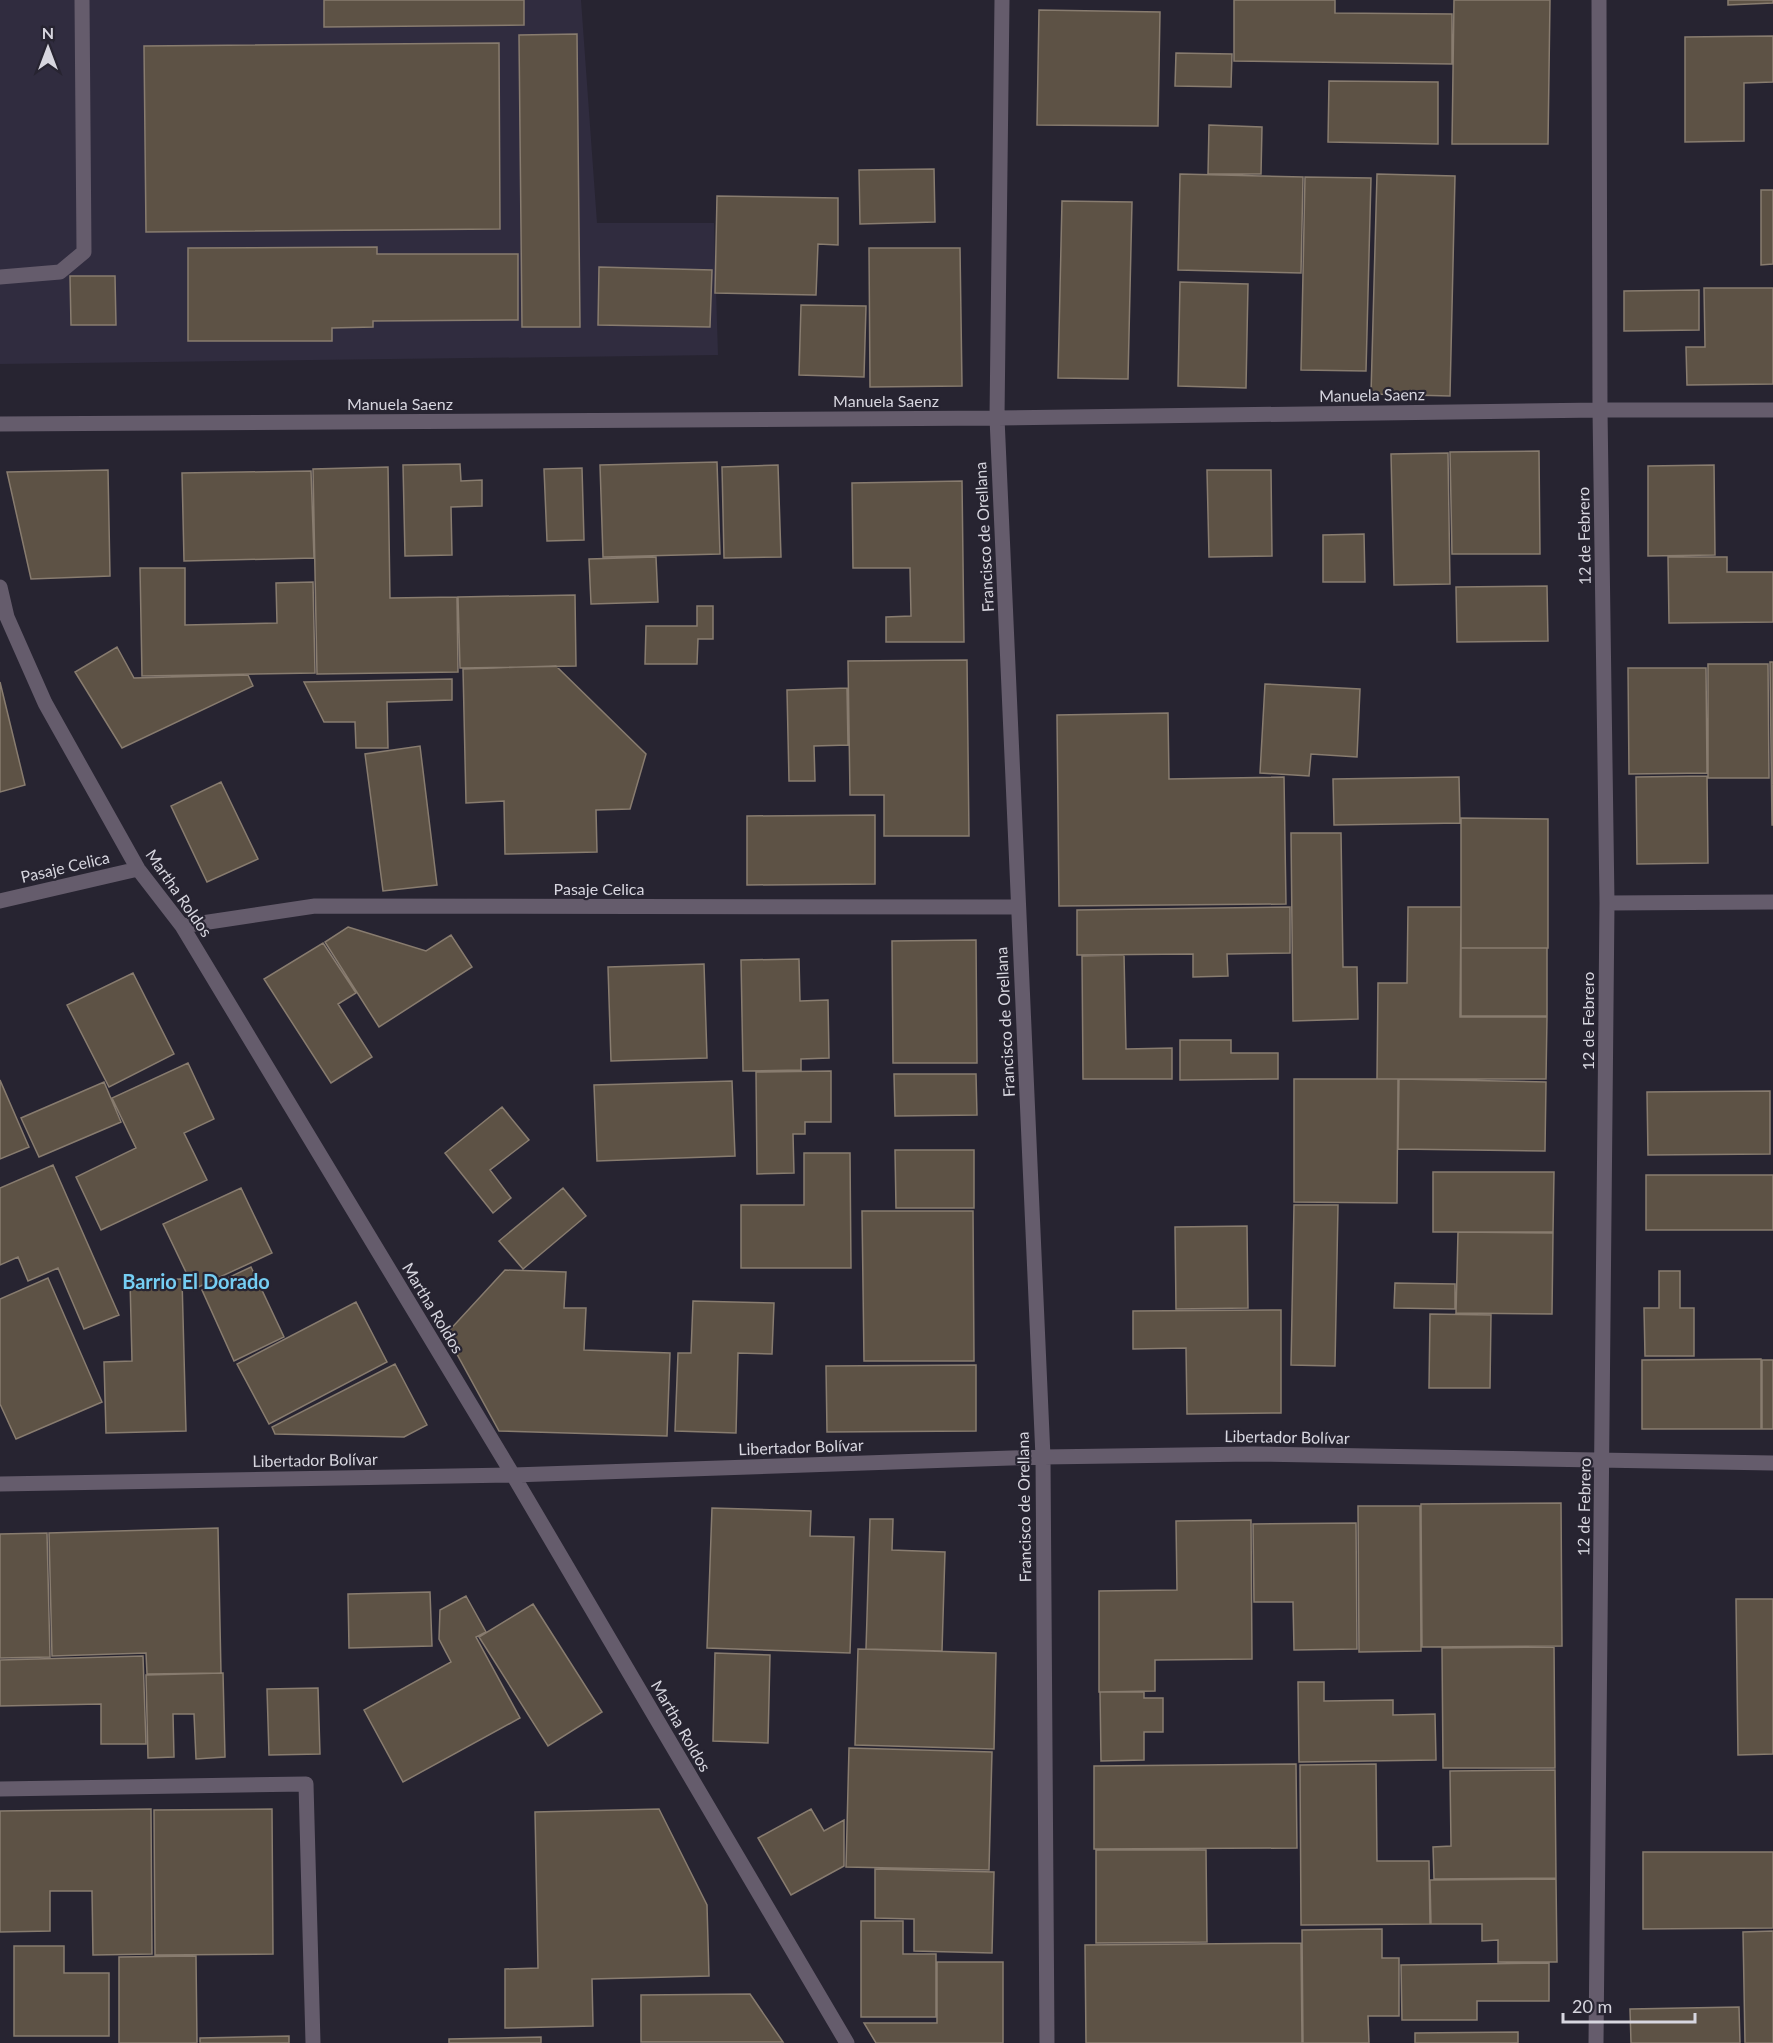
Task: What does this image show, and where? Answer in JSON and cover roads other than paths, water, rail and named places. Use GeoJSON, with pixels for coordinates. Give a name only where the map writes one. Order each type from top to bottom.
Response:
{"type":"FeatureCollection","features":[{"type":"Feature","properties":{"kind":"street"},"geometry":{"type":"LineString","coordinates":[[0,277],[60,272],[84,252],[82,0]]}},
{"type":"Feature","properties":{"kind":"street","name":"Francisco de Orellana"},"geometry":{"type":"LineString","coordinates":[[1002,0],[997,418],[1043,1457],[1047,2043]]}},
{"type":"Feature","properties":{"kind":"street","name":"12 de Febrero"},"geometry":{"type":"LineString","coordinates":[[1596,2043],[1607,903],[1600,410],[1599,0]]}},
{"type":"Feature","properties":{"kind":"street","name":"Manuela Saenz"},"geometry":{"type":"LineString","coordinates":[[0,424],[997,418],[1773,410]]}},
{"type":"Feature","properties":{"kind":"street","name":"Martha Roldos"},"geometry":{"type":"LineString","coordinates":[[0,587],[7,617],[45,703],[138,868],[182,926],[513,1475],[847,2043]]}},
{"type":"Feature","properties":{"kind":"street","name":"Pasaje Celica"},"geometry":{"type":"LineString","coordinates":[[0,901],[138,868]]}},
{"type":"Feature","properties":{"kind":"street"},"geometry":{"type":"LineString","coordinates":[[1607,903],[1773,902]]}},
{"type":"Feature","properties":{"kind":"street","name":"Pasaje Celica"},"geometry":{"type":"LineString","coordinates":[[182,926],[315,906],[1018,907]]}},
{"type":"Feature","properties":{"kind":"street","name":"Libertador Bolívar"},"geometry":{"type":"LineString","coordinates":[[0,1484],[513,1475],[1043,1457],[1253,1454],[1773,1463]]}},
{"type":"Feature","properties":{"kind":"street"},"geometry":{"type":"LineString","coordinates":[[0,1789],[306,1784],[314,2043]]}},
{"type":"Feature","properties":{"kind":"district","name":"Barrio El Dorado"},"geometry":{"type":"Point","coordinates":[196,1282]}}]}
